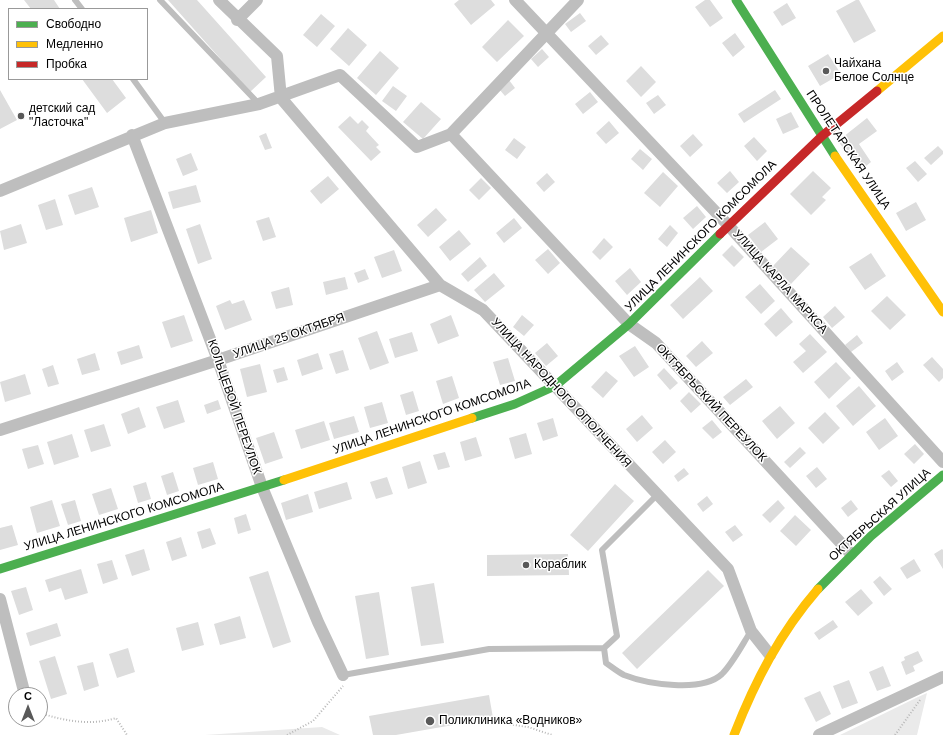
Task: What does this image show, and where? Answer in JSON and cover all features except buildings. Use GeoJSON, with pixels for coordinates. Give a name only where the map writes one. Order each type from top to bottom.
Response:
{"type":"FeatureCollection","features":[{"type":"Feature","properties":{"kind":"main road","name":"ПРОЛЕТАРСКАЯ УЛИЦА"},"geometry":{"type":"LineString","coordinates":[[736,0],[822,136],[943,312]]}},
{"type":"Feature","properties":{"kind":"main road","name":"УЛИЦА ЛЕНИНСКОГО КОМСОМОЛА"},"geometry":{"type":"LineString","coordinates":[[0,569],[515,404],[555,386],[629,324],[728,225],[822,136],[943,36]]}},
{"type":"Feature","properties":{"kind":"main road","name":"ОКТЯБРЬСКАЯ УЛИЦА"},"geometry":{"type":"LineString","coordinates":[[734,735],[770,655],[804,605],[851,554],[943,475]]}},
{"type":"Feature","properties":{"kind":"street"},"geometry":{"type":"LineString","coordinates":[[219,0],[237,20],[277,56],[281,98]]}},
{"type":"Feature","properties":{"kind":"street"},"geometry":{"type":"LineString","coordinates":[[237,20],[257,0]]}},
{"type":"Feature","properties":{"kind":"street","name":"УЛИЦА КАРЛА МАРКСА"},"geometry":{"type":"LineString","coordinates":[[515,0],[728,225],[943,462]]}},
{"type":"Feature","properties":{"kind":"street"},"geometry":{"type":"LineString","coordinates":[[0,190],[132,135],[165,123],[259,104],[281,98],[340,75],[417,147],[450,134],[578,0]]}},
{"type":"Feature","properties":{"kind":"street","name":"УЛИЦА НАРОДНОГО ОПОЛЧЕНИЯ"},"geometry":{"type":"LineString","coordinates":[[281,98],[440,284],[482,310],[728,569],[751,631],[770,655]]}},
{"type":"Feature","properties":{"kind":"street","name":"ОКТЯБРЬСКИЙ ПЕРЕУЛОК"},"geometry":{"type":"LineString","coordinates":[[450,134],[629,324],[656,343],[851,554]]}},
{"type":"Feature","properties":{"kind":"street","name":"КОЛЬЦЕВОЙ ПЕРЕУЛОК"},"geometry":{"type":"LineString","coordinates":[[132,135],[218,360],[262,486],[318,622],[349,674]]}},
{"type":"Feature","properties":{"kind":"street","name":"УЛИЦА 25 ОКТЯБРЯ"},"geometry":{"type":"LineString","coordinates":[[0,430],[218,360],[440,284]]}},
{"type":"Feature","properties":{"kind":"street"},"geometry":{"type":"LineString","coordinates":[[0,599],[23,687]]}},
{"type":"Feature","properties":{"kind":"street"},"geometry":{"type":"LineString","coordinates":[[819,735],[943,677]]}},
{"type":"Feature","properties":{"kind":"lane"},"geometry":{"type":"LineString","coordinates":[[75,0],[81,8]]}},
{"type":"Feature","properties":{"kind":"lane"},"geometry":{"type":"LineString","coordinates":[[160,0],[259,104]]}},
{"type":"Feature","properties":{"kind":"lane"},"geometry":{"type":"LineString","coordinates":[[134,80],[165,123]]}},
{"type":"Feature","properties":{"kind":"lane"},"geometry":{"type":"LineString","coordinates":[[349,674],[489,649],[604,648],[617,636],[602,550],[658,494]]}},
{"type":"Feature","properties":{"kind":"lane"},"geometry":{"type":"LineString","coordinates":[[604,648],[606,663],[623,675],[653,684],[694,684],[710,682],[721,675],[751,631]]}},
{"type":"Feature","properties":{"kind":"path"},"geometry":{"type":"LineString","coordinates":[[287,735],[313,721],[349,674]]}},
{"type":"Feature","properties":{"kind":"path"},"geometry":{"type":"LineString","coordinates":[[895,735],[920,701],[916,689]]}},
{"type":"Feature","properties":{"kind":"path"},"geometry":{"type":"LineString","coordinates":[[48,716],[80,722],[100,722],[116,718],[127,735]]}},
{"type":"Feature","properties":{"kind":"path"},"geometry":{"type":"LineString","coordinates":[[501,723],[528,727],[552,735]]}},
{"type":"Feature","properties":{"kind":"shaded area"},"geometry":{"type":"Polygon","coordinates":[[[927,693],[917,735],[840,735],[918,697],[927,693]]]}},
{"type":"Feature","properties":{"kind":"shaded area"},"geometry":{"type":"Polygon","coordinates":[[[322,727],[340,735],[205,735],[322,727]]]}},
{"type":"Feature","properties":{"kind":"traffic: fast"},"geometry":{"type":"LineString","coordinates":[[736,0],[835,156]]}},
{"type":"Feature","properties":{"kind":"traffic: fast"},"geometry":{"type":"LineString","coordinates":[[472,418],[515,404],[555,386],[629,324],[720,234]]}},
{"type":"Feature","properties":{"kind":"traffic: fast"},"geometry":{"type":"LineString","coordinates":[[818,589],[871,536],[943,475]]}},
{"type":"Feature","properties":{"kind":"traffic: fast"},"geometry":{"type":"LineString","coordinates":[[0,569],[284,480]]}},
{"type":"Feature","properties":{"kind":"traffic: slow"},"geometry":{"type":"LineString","coordinates":[[877,91],[943,36]]}},
{"type":"Feature","properties":{"kind":"traffic: slow"},"geometry":{"type":"LineString","coordinates":[[835,156],[943,312]]}},
{"type":"Feature","properties":{"kind":"traffic: slow"},"geometry":{"type":"LineString","coordinates":[[284,480],[472,418]]}},
{"type":"Feature","properties":{"kind":"traffic: slow"},"geometry":{"type":"LineString","coordinates":[[734,735],[760,677],[780,640],[818,589]]}},
{"type":"Feature","properties":{"kind":"traffic: jam"},"geometry":{"type":"LineString","coordinates":[[720,234],[822,136],[877,91]]}},
{"type":"Feature","properties":{"kind":"place","name":"Чайхана Белое Солнце"},"geometry":{"type":"Point","coordinates":[826,71]}},
{"type":"Feature","properties":{"kind":"place","name":"детский сад \"Ласточка\""},"geometry":{"type":"Point","coordinates":[21,116]}},
{"type":"Feature","properties":{"kind":"place","name":"Кораблик"},"geometry":{"type":"Point","coordinates":[526,565]}},
{"type":"Feature","properties":{"kind":"place","name":"Поликлиника «Водников»"},"geometry":{"type":"Point","coordinates":[430,721]}}]}
